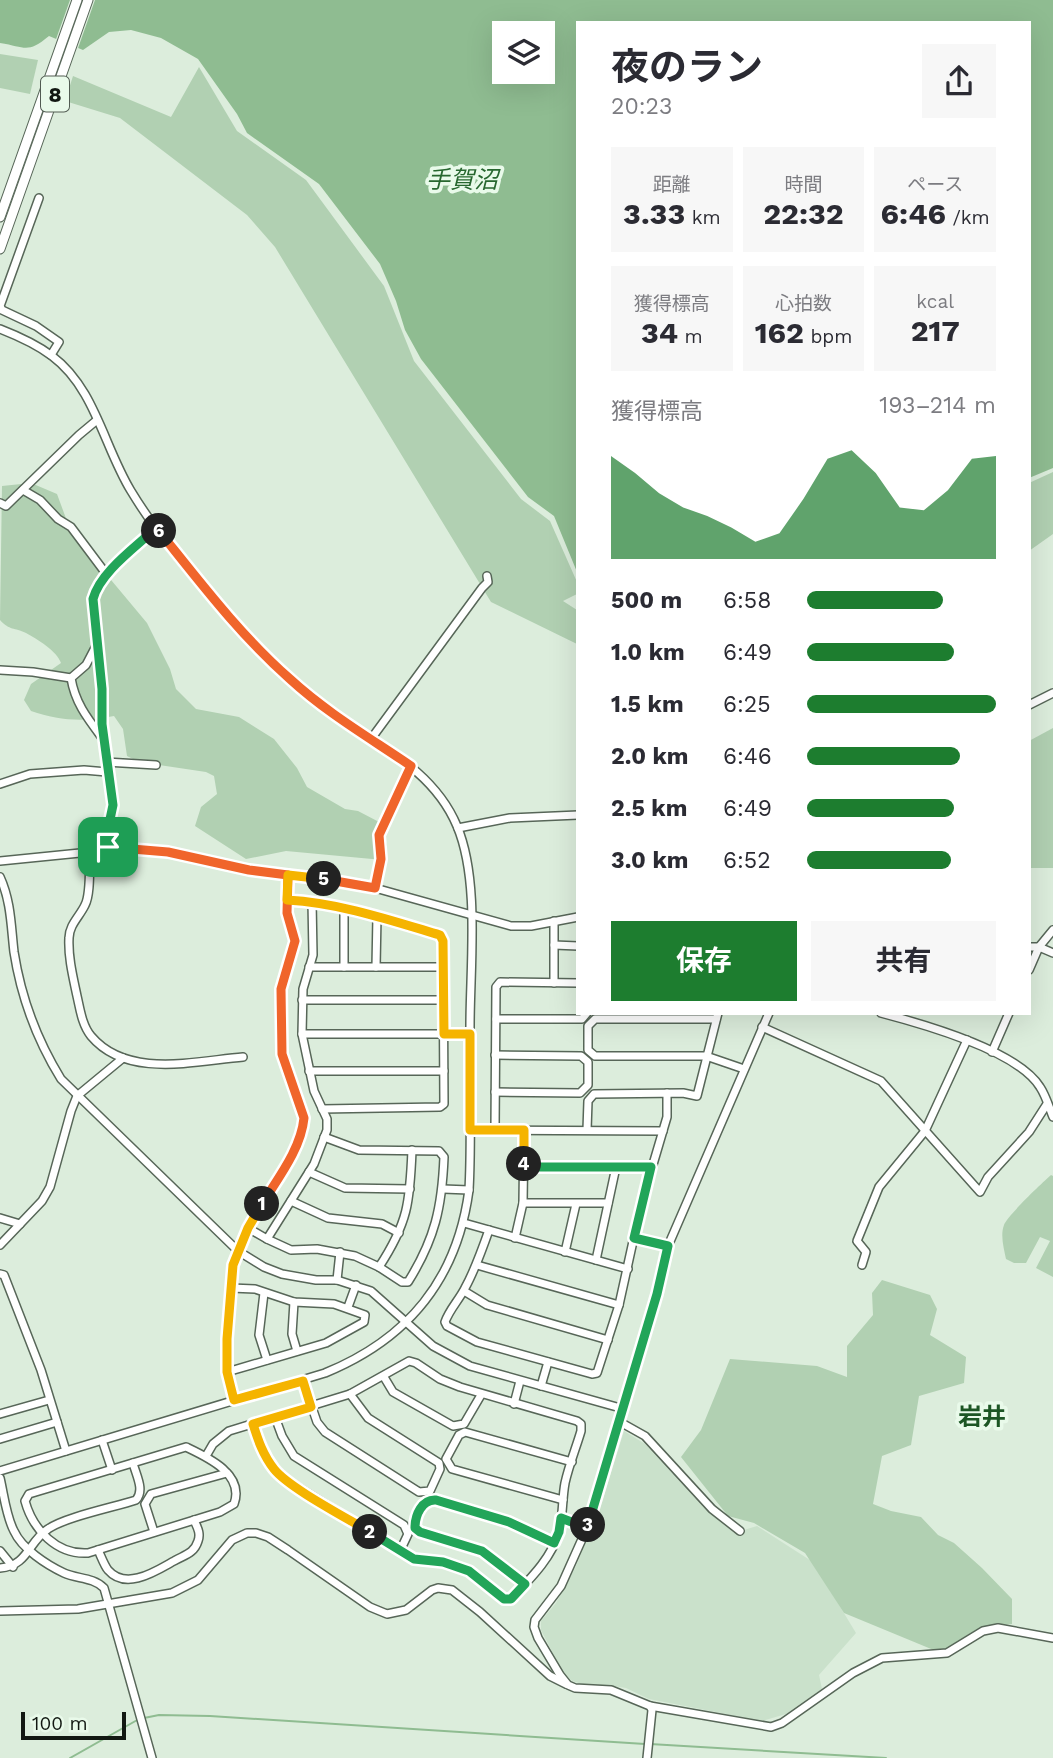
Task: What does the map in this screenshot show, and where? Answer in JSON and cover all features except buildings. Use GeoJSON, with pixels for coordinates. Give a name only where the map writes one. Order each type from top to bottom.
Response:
{"type":"FeatureCollection","features":[{"type":"Feature","properties":{"kind":"main road","name":"8"},"geometry":{"type":"LineString","coordinates":[[1,214],[77,0]]}},
{"type":"Feature","properties":{"kind":"main road","name":"8"},"geometry":{"type":"LineString","coordinates":[[0,249],[88,0]]}},
{"type":"Feature","properties":{"kind":"street"},"geometry":{"type":"LineString","coordinates":[[39,198],[0,306],[2,310],[59,342],[51,355]]}},
{"type":"Feature","properties":{"kind":"street"},"geometry":{"type":"LineString","coordinates":[[0,329],[51,355],[72,375],[83,390],[114,460],[156,528],[267,658],[321,705],[411,766],[442,798],[458,828],[470,877],[471,917],[469,1190],[464,1223],[443,1274],[420,1309],[370,1352],[345,1365],[303,1381],[0,1471]]}},
{"type":"Feature","properties":{"kind":"street"},"geometry":{"type":"LineString","coordinates":[[0,503],[6,506],[97,420]]}},
{"type":"Feature","properties":{"kind":"street"},"geometry":{"type":"LineString","coordinates":[[23,490],[40,500],[58,519],[71,527],[107,575]]}},
{"type":"Feature","properties":{"kind":"street"},"geometry":{"type":"LineString","coordinates":[[108,847],[113,805],[106,762],[93,599],[107,575],[156,528]]}},
{"type":"Feature","properties":{"kind":"street"},"geometry":{"type":"LineString","coordinates":[[371,739],[488,582],[487,576]]}},
{"type":"Feature","properties":{"kind":"street"},"geometry":{"type":"LineString","coordinates":[[0,670],[71,678],[86,666],[97,644]]}},
{"type":"Feature","properties":{"kind":"street"},"geometry":{"type":"LineString","coordinates":[[71,678],[73,693],[81,710],[104,739]]}},
{"type":"Feature","properties":{"kind":"street"},"geometry":{"type":"LineString","coordinates":[[1031,704],[1053,693]]}},
{"type":"Feature","properties":{"kind":"street"},"geometry":{"type":"LineString","coordinates":[[106,762],[156,765]]}},
{"type":"Feature","properties":{"kind":"street"},"geometry":{"type":"LineString","coordinates":[[375,888],[381,859],[379,835],[411,766]]}},
{"type":"Feature","properties":{"kind":"street"},"geometry":{"type":"LineString","coordinates":[[0,784],[30,774],[84,770],[107,772]]}},
{"type":"Feature","properties":{"kind":"street"},"geometry":{"type":"LineString","coordinates":[[458,828],[510,818],[576,815]]}},
{"type":"Feature","properties":{"kind":"street"},"geometry":{"type":"LineString","coordinates":[[0,861],[90,852],[108,847],[168,852],[249,870],[335,880],[375,888],[511,926],[576,917]]}},
{"type":"Feature","properties":{"kind":"street"},"geometry":{"type":"LineString","coordinates":[[90,852],[87,904],[73,923],[69,935],[71,968],[89,1035],[123,1058],[158,1064],[243,1057]]}},
{"type":"Feature","properties":{"kind":"street"},"geometry":{"type":"LineString","coordinates":[[234,1400],[227,1372],[233,1265],[248,1228],[291,1156],[303,1129],[304,1118],[282,1054],[281,989],[295,941],[287,913],[288,875]]}},
{"type":"Feature","properties":{"kind":"street"},"geometry":{"type":"LineString","coordinates":[[0,877],[9,902],[19,977],[47,1057],[61,1079],[77,1096],[238,1251],[256,1263],[282,1274],[356,1284],[384,1300],[433,1346],[452,1358],[481,1370],[624,1409]]}},
{"type":"Feature","properties":{"kind":"street"},"geometry":{"type":"LineString","coordinates":[[287,900],[344,907],[440,935],[443,941],[444,1104],[440,1107],[322,1109]]}},
{"type":"Feature","properties":{"kind":"street"},"geometry":{"type":"LineString","coordinates":[[267,1239],[309,1172],[324,1138],[327,1119],[314,1091],[302,1034],[302,1000],[313,955],[312,901]]}},
{"type":"Feature","properties":{"kind":"street"},"geometry":{"type":"LineString","coordinates":[[344,907],[344,967]]}},
{"type":"Feature","properties":{"kind":"street"},"geometry":{"type":"LineString","coordinates":[[376,967],[377,916]]}},
{"type":"Feature","properties":{"kind":"street"},"geometry":{"type":"LineString","coordinates":[[554,921],[554,983]]}},
{"type":"Feature","properties":{"kind":"street"},"geometry":{"type":"LineString","coordinates":[[1031,965],[1039,947],[1053,930]]}},
{"type":"Feature","properties":{"kind":"street"},"geometry":{"type":"LineString","coordinates":[[554,946],[576,946]]}},
{"type":"Feature","properties":{"kind":"street"},"geometry":{"type":"LineString","coordinates":[[1031,947],[1039,947],[1053,953]]}},
{"type":"Feature","properties":{"kind":"street"},"geometry":{"type":"LineString","coordinates":[[309,967],[443,967]]}},
{"type":"Feature","properties":{"kind":"street"},"geometry":{"type":"LineString","coordinates":[[495,1130],[496,987],[500,982],[576,983]]}},
{"type":"Feature","properties":{"kind":"street"},"geometry":{"type":"LineString","coordinates":[[302,1000],[443,1000]]}},
{"type":"Feature","properties":{"kind":"street"},"geometry":{"type":"LineString","coordinates":[[496,1019],[582,1019],[585,1015]]}},
{"type":"Feature","properties":{"kind":"street"},"geometry":{"type":"LineString","coordinates":[[568,1685],[559,1675],[538,1638],[535,1620],[561,1586],[587,1528],[624,1409],[668,1246],[768,1015]]}},
{"type":"Feature","properties":{"kind":"street"},"geometry":{"type":"LineString","coordinates":[[887,1015],[967,1040],[1028,1073],[1041,1088],[1053,1116]]}},
{"type":"Feature","properties":{"kind":"street"},"geometry":{"type":"LineString","coordinates":[[992,1052],[1008,1015]]}},
{"type":"Feature","properties":{"kind":"street"},"geometry":{"type":"LineString","coordinates":[[587,1130],[588,1101],[594,1094],[667,1093],[697,1096],[706,1056],[717,1016],[596,1019],[588,1026],[588,1050],[595,1056],[706,1056],[744,1069]]}},
{"type":"Feature","properties":{"kind":"street"},"geometry":{"type":"LineString","coordinates":[[762,1027],[881,1081],[980,1192],[988,1177],[1028,1132],[1047,1104]]}},
{"type":"Feature","properties":{"kind":"street"},"geometry":{"type":"LineString","coordinates":[[302,1034],[470,1034]]}},
{"type":"Feature","properties":{"kind":"street"},"geometry":{"type":"LineString","coordinates":[[862,1265],[866,1252],[857,1241],[880,1187],[925,1130],[967,1040]]}},
{"type":"Feature","properties":{"kind":"street"},"geometry":{"type":"LineString","coordinates":[[495,1055],[581,1056],[587,1062],[588,1086],[580,1093],[495,1092]]}},
{"type":"Feature","properties":{"kind":"street"},"geometry":{"type":"LineString","coordinates":[[0,1245],[42,1201],[50,1186],[77,1096],[123,1058]]}},
{"type":"Feature","properties":{"kind":"street"},"geometry":{"type":"LineString","coordinates":[[309,1072],[444,1071]]}},
{"type":"Feature","properties":{"kind":"street"},"geometry":{"type":"LineString","coordinates":[[489,1230],[477,1265],[447,1316],[447,1326],[477,1342],[592,1374],[597,1373],[619,1305],[651,1167],[667,1117],[667,1093]]}},
{"type":"Feature","properties":{"kind":"street"},"geometry":{"type":"LineString","coordinates":[[470,1130],[663,1130]]}},
{"type":"Feature","properties":{"kind":"street"},"geometry":{"type":"LineString","coordinates":[[515,1238],[523,1203],[524,1130]]}},
{"type":"Feature","properties":{"kind":"street"},"geometry":{"type":"LineString","coordinates":[[248,1228],[291,1250],[340,1252],[367,1260],[402,1282],[408,1282],[431,1241],[438,1216],[443,1189],[442,1153],[359,1150],[324,1138]]}},
{"type":"Feature","properties":{"kind":"street"},"geometry":{"type":"LineString","coordinates":[[379,1267],[399,1233],[408,1208],[412,1150]]}},
{"type":"Feature","properties":{"kind":"street"},"geometry":{"type":"LineString","coordinates":[[524,1167],[651,1167]]}},
{"type":"Feature","properties":{"kind":"street"},"geometry":{"type":"LineString","coordinates":[[596,1260],[616,1167]]}},
{"type":"Feature","properties":{"kind":"street"},"geometry":{"type":"LineString","coordinates":[[309,1172],[345,1188],[410,1189]]}},
{"type":"Feature","properties":{"kind":"street"},"geometry":{"type":"LineString","coordinates":[[443,1189],[469,1190]]}},
{"type":"Feature","properties":{"kind":"street"},"geometry":{"type":"LineString","coordinates":[[291,1201],[328,1218],[342,1222],[382,1224],[399,1233]]}},
{"type":"Feature","properties":{"kind":"street"},"geometry":{"type":"LineString","coordinates":[[523,1203],[608,1203]]}},
{"type":"Feature","properties":{"kind":"street"},"geometry":{"type":"LineString","coordinates":[[565,1252],[576,1204]]}},
{"type":"Feature","properties":{"kind":"street"},"geometry":{"type":"LineString","coordinates":[[0,1218],[20,1224]]}},
{"type":"Feature","properties":{"kind":"street"},"geometry":{"type":"LineString","coordinates":[[464,1223],[628,1269]]}},
{"type":"Feature","properties":{"kind":"street"},"geometry":{"type":"LineString","coordinates":[[634,1238],[668,1246]]}},
{"type":"Feature","properties":{"kind":"street"},"geometry":{"type":"LineString","coordinates":[[337,1280],[340,1252]]}},
{"type":"Feature","properties":{"kind":"street"},"geometry":{"type":"LineString","coordinates":[[477,1265],[619,1305]]}},
{"type":"Feature","properties":{"kind":"street"},"geometry":{"type":"LineString","coordinates":[[0,1273],[4,1275],[50,1399],[66,1451]]}},
{"type":"Feature","properties":{"kind":"street"},"geometry":{"type":"LineString","coordinates":[[348,1307],[356,1284]]}},
{"type":"Feature","properties":{"kind":"street"},"geometry":{"type":"LineString","coordinates":[[227,1372],[326,1343],[365,1322],[365,1315],[348,1307],[294,1302],[255,1289],[231,1288]]}},
{"type":"Feature","properties":{"kind":"street"},"geometry":{"type":"LineString","coordinates":[[464,1291],[487,1305],[608,1340]]}},
{"type":"Feature","properties":{"kind":"street"},"geometry":{"type":"LineString","coordinates":[[264,1293],[259,1335],[267,1360]]}},
{"type":"Feature","properties":{"kind":"street"},"geometry":{"type":"LineString","coordinates":[[294,1302],[292,1334],[297,1351]]}},
{"type":"Feature","properties":{"kind":"street"},"geometry":{"type":"LineString","coordinates":[[206,1456],[213,1444],[229,1431],[350,1394],[409,1361],[440,1379],[481,1395],[577,1420],[581,1424],[581,1430],[563,1500],[559,1532],[554,1543],[543,1564],[511,1599],[504,1599],[469,1571],[443,1562],[414,1559],[275,1471],[264,1454],[253,1424]]}},
{"type":"Feature","properties":{"kind":"street"},"geometry":{"type":"LineString","coordinates":[[541,1386],[548,1362]]}},
{"type":"Feature","properties":{"kind":"street"},"geometry":{"type":"LineString","coordinates":[[384,1377],[393,1392],[453,1426],[464,1424],[481,1395]]}},
{"type":"Feature","properties":{"kind":"street"},"geometry":{"type":"LineString","coordinates":[[303,1381],[317,1422],[330,1437],[419,1492],[430,1492],[440,1469],[439,1463],[368,1418],[350,1394]]}},
{"type":"Feature","properties":{"kind":"street"},"geometry":{"type":"LineString","coordinates":[[514,1404],[520,1381]]}},
{"type":"Feature","properties":{"kind":"street"},"geometry":{"type":"LineString","coordinates":[[0,1414],[50,1399]]}},
{"type":"Feature","properties":{"kind":"street"},"geometry":{"type":"LineString","coordinates":[[275,1418],[294,1456],[404,1525],[408,1534],[400,1551]]}},
{"type":"Feature","properties":{"kind":"street"},"geometry":{"type":"LineString","coordinates":[[0,1439],[57,1422]]}},
{"type":"Feature","properties":{"kind":"street"},"geometry":{"type":"LineString","coordinates":[[620,1422],[645,1436],[712,1509],[740,1531]]}},
{"type":"Feature","properties":{"kind":"street"},"geometry":{"type":"LineString","coordinates":[[563,1500],[452,1469],[446,1459],[459,1434],[465,1432],[572,1462]]}},
{"type":"Feature","properties":{"kind":"street"},"geometry":{"type":"LineString","coordinates":[[102,1440],[112,1470]]}},
{"type":"Feature","properties":{"kind":"street"},"geometry":{"type":"LineString","coordinates":[[186,1447],[206,1456],[227,1473],[237,1493],[234,1504],[220,1512],[88,1553],[66,1551],[42,1533],[29,1516],[25,1502],[29,1494],[186,1447]]}},
{"type":"Feature","properties":{"kind":"street"},"geometry":{"type":"LineString","coordinates":[[0,1568],[13,1567],[20,1562],[42,1533],[57,1524],[136,1500],[141,1489],[133,1463]]}},
{"type":"Feature","properties":{"kind":"street"},"geometry":{"type":"LineString","coordinates":[[154,1532],[145,1504],[151,1494],[227,1473]]}},
{"type":"Feature","properties":{"kind":"street"},"geometry":{"type":"LineString","coordinates":[[0,1478],[3,1501],[14,1532],[29,1549],[64,1573],[100,1584],[104,1588],[152,1758]]}},
{"type":"Feature","properties":{"kind":"street"},"geometry":{"type":"LineString","coordinates":[[525,1584],[482,1551],[420,1532],[415,1528],[415,1521],[424,1503],[436,1500],[509,1522],[554,1543]]}},
{"type":"Feature","properties":{"kind":"street"},"geometry":{"type":"LineString","coordinates":[[561,1518],[587,1528]]}},
{"type":"Feature","properties":{"kind":"street"},"geometry":{"type":"LineString","coordinates":[[98,1550],[108,1570],[116,1575],[124,1578],[152,1575],[191,1553],[200,1533],[194,1520]]}},
{"type":"Feature","properties":{"kind":"street"},"geometry":{"type":"LineString","coordinates":[[0,1611],[78,1609],[160,1596],[192,1585],[204,1575],[232,1540],[247,1533],[256,1533],[268,1537],[370,1607],[387,1614],[406,1610],[432,1590],[453,1590],[550,1676],[575,1688],[611,1690],[650,1706],[771,1727],[782,1723],[853,1674],[882,1658],[947,1653],[983,1631],[998,1628],[1053,1638]]}},
{"type":"Feature","properties":{"kind":"street"},"geometry":{"type":"LineString","coordinates":[[0,1551],[13,1567]]}},
{"type":"Feature","properties":{"kind":"street"},"geometry":{"type":"LineString","coordinates":[[648,1754],[652,1710],[650,1706]]}},
{"type":"Feature","properties":{"kind":"shaded area"},"geometry":{"type":"Polygon","coordinates":[[[0,54],[38,60],[30,94],[0,88],[0,54]]]}},
{"type":"Feature","properties":{"kind":"shaded area"},"geometry":{"type":"Polygon","coordinates":[[[199,67],[237,131],[306,180],[384,286],[414,361],[521,499],[550,521],[576,580],[576,594],[563,601],[576,609],[576,644],[491,602],[275,247],[247,215],[120,118],[65,101],[73,76],[171,117],[199,67]]]}},
{"type":"Feature","properties":{"kind":"shaded area"},"geometry":{"type":"Polygon","coordinates":[[[1053,472],[1053,534],[1031,550],[1031,482],[1053,472]]]}},
{"type":"Feature","properties":{"kind":"shaded area"},"geometry":{"type":"Polygon","coordinates":[[[31,483],[57,494],[71,532],[147,623],[170,669],[176,689],[196,709],[239,717],[274,739],[297,768],[307,787],[345,809],[358,811],[381,823],[387,846],[383,860],[286,851],[246,859],[195,826],[201,807],[217,794],[214,776],[206,772],[139,762],[127,756],[123,729],[114,716],[72,720],[31,711],[24,700],[31,684],[61,663],[41,642],[0,620],[2,486],[31,483]]]}},
{"type":"Feature","properties":{"kind":"shaded area"},"geometry":{"type":"Polygon","coordinates":[[[1053,728],[1053,868],[1031,868],[1031,740],[1053,728]]]}},
{"type":"Feature","properties":{"kind":"shaded area"},"geometry":{"type":"Polygon","coordinates":[[[1051,1175],[1053,1277],[1036,1268],[1050,1241],[1040,1237],[1026,1263],[1014,1263],[1006,1259],[1002,1238],[1006,1221],[1051,1175]]]}},
{"type":"Feature","properties":{"kind":"shaded area"},"geometry":{"type":"Polygon","coordinates":[[[882,1280],[930,1295],[937,1309],[930,1335],[966,1357],[964,1383],[919,1396],[911,1445],[882,1456],[873,1504],[921,1517],[938,1535],[954,1543],[982,1568],[1012,1599],[1012,1624],[981,1628],[945,1650],[936,1651],[844,1613],[805,1553],[754,1523],[728,1516],[681,1457],[701,1430],[730,1359],[817,1366],[847,1377],[847,1346],[873,1315],[872,1293],[882,1280]]]}},
{"type":"Feature","properties":{"kind":"shaded area"},"geometry":{"type":"Polygon","coordinates":[[[624,1431],[645,1444],[703,1507],[734,1533],[757,1526],[813,1562],[856,1633],[819,1675],[822,1689],[786,1714],[762,1721],[649,1699],[626,1688],[585,1685],[572,1681],[562,1671],[541,1630],[541,1621],[556,1603],[576,1566],[602,1502],[624,1431]]]}},
{"type":"Feature","properties":{"kind":"water","name":"手賀沼"},"geometry":{"type":"Polygon","coordinates":[[[0,0],[1053,0],[1053,468],[1031,477],[1031,21],[576,21],[576,570],[554,516],[528,497],[421,359],[405,330],[380,264],[319,184],[247,133],[237,114],[198,59],[161,38],[131,30],[109,32],[83,50],[49,36],[31,47],[0,43],[0,0]]]}},
{"type":"Feature","properties":{"kind":"pier"},"geometry":{"type":"Polygon","coordinates":[[[70,0],[95,0],[77,51],[55,42],[70,0]]]}},
{"type":"Feature","properties":{"kind":"waterway"},"geometry":{"type":"LineString","coordinates":[[144,1718],[159,1715],[210,1716],[645,1744]]}},
{"type":"Feature","properties":{"kind":"waterway"},"geometry":{"type":"LineString","coordinates":[[70,1758],[139,1719]]}},
{"type":"Feature","properties":{"kind":"waterway"},"geometry":{"type":"LineString","coordinates":[[650,1744],[886,1758]]}},
{"type":"Feature","properties":{"kind":"district","name":"岩井"},"geometry":{"type":"Point","coordinates":[982,1417]}},
{"type":"Feature","properties":{"kind":"route"},"geometry":{"type":"LineString","coordinates":[[108,847],[113,805],[102,724],[102,689],[93,599],[100,582],[156,528],[225,612],[292,682],[411,766],[379,835],[381,859],[375,888],[288,875],[287,900],[344,907],[440,935],[443,941],[444,1034],[470,1034],[470,1130],[524,1130],[524,1167],[651,1167],[634,1238],[668,1246],[624,1409],[587,1528],[561,1518],[554,1543],[509,1522],[436,1500],[424,1503],[415,1521],[415,1528],[420,1532],[482,1551],[525,1584],[511,1599],[504,1599],[469,1571],[450,1563],[414,1559],[275,1471],[264,1454],[253,1424],[311,1407],[303,1381],[234,1400],[227,1372],[233,1265],[248,1228],[291,1156],[303,1129],[304,1118],[282,1054],[281,989],[295,941],[287,913],[287,900],[288,875],[249,870],[168,852],[108,847]]}}]}
